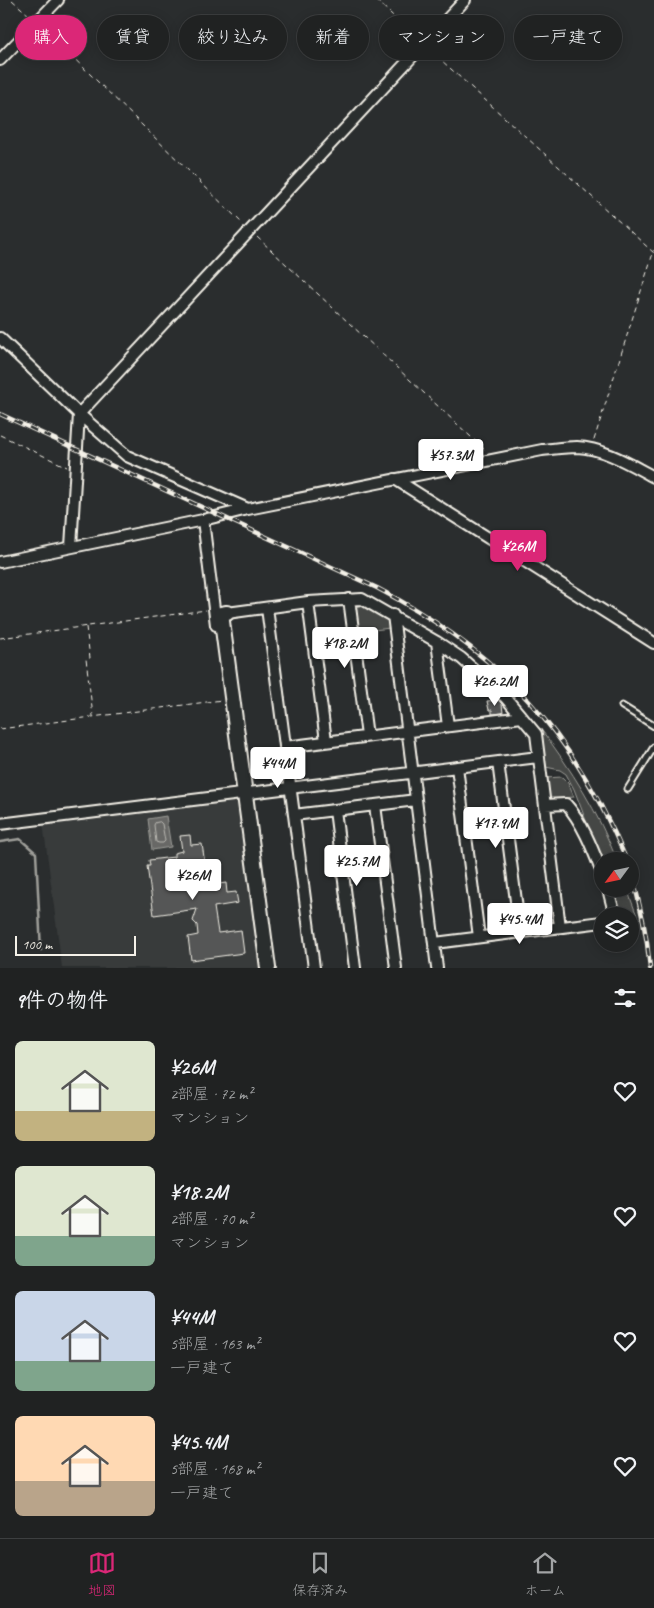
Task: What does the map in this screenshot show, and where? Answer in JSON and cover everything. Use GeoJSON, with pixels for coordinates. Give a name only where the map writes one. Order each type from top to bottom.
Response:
{"type":"FeatureCollection","features":[{"type":"Feature","properties":{"kind":"street"},"geometry":{"type":"LineString","coordinates":[[0,60],[58,0]]}},
{"type":"Feature","properties":{"kind":"street"},"geometry":{"type":"LineString","coordinates":[[451,15],[465,0]]}},
{"type":"Feature","properties":{"kind":"street"},"geometry":{"type":"LineString","coordinates":[[71,547],[79,414],[409,60]]}},
{"type":"Feature","properties":{"kind":"street"},"geometry":{"type":"LineString","coordinates":[[0,338],[79,414],[127,456],[248,509]]}},
{"type":"Feature","properties":{"kind":"street"},"geometry":{"type":"LineString","coordinates":[[0,562],[248,509],[542,450],[579,447],[615,458],[654,477]]}},
{"type":"Feature","properties":{"kind":"street"},"geometry":{"type":"LineString","coordinates":[[395,479],[654,643]]}},
{"type":"Feature","properties":{"kind":"street"},"geometry":{"type":"LineString","coordinates":[[203,520],[226,699],[268,968]]}},
{"type":"Feature","properties":{"kind":"street"},"geometry":{"type":"LineString","coordinates":[[349,599],[366,736]]}},
{"type":"Feature","properties":{"kind":"street"},"geometry":{"type":"LineString","coordinates":[[242,794],[221,614],[308,602],[362,599],[461,658],[505,697],[536,734],[560,927]]}},
{"type":"Feature","properties":{"kind":"street"},"geometry":{"type":"LineString","coordinates":[[308,602],[326,741]]}},
{"type":"Feature","properties":{"kind":"street"},"geometry":{"type":"LineString","coordinates":[[268,608],[314,968]]}},
{"type":"Feature","properties":{"kind":"street"},"geometry":{"type":"LineString","coordinates":[[393,616],[437,968]]}},
{"type":"Feature","properties":{"kind":"street"},"geometry":{"type":"LineString","coordinates":[[437,642],[448,726]]}},
{"type":"Feature","properties":{"kind":"street"},"geometry":{"type":"LineString","coordinates":[[285,747],[522,717]]}},
{"type":"Feature","properties":{"kind":"street"},"geometry":{"type":"LineString","coordinates":[[0,824],[538,757]]}},
{"type":"Feature","properties":{"kind":"street"},"geometry":{"type":"LineString","coordinates":[[498,762],[520,932]]}},
{"type":"Feature","properties":{"kind":"street"},"geometry":{"type":"LineString","coordinates":[[457,767],[479,937]]}},
{"type":"Feature","properties":{"kind":"street"},"geometry":{"type":"LineString","coordinates":[[294,815],[416,800]]}},
{"type":"Feature","properties":{"kind":"street"},"geometry":{"type":"LineString","coordinates":[[545,805],[566,804],[574,812],[594,852]]}},
{"type":"Feature","properties":{"kind":"street"},"geometry":{"type":"LineString","coordinates":[[375,805],[396,968]]}},
{"type":"Feature","properties":{"kind":"street"},"geometry":{"type":"LineString","coordinates":[[335,810],[355,968]]}},
{"type":"Feature","properties":{"kind":"street"},"geometry":{"type":"LineString","coordinates":[[435,943],[594,923]]}},
{"type":"Feature","properties":{"kind":"lane"},"geometry":{"type":"LineString","coordinates":[[622,706],[654,726]]}},
{"type":"Feature","properties":{"kind":"lane"},"geometry":{"type":"LineString","coordinates":[[628,789],[654,748]]}},
{"type":"Feature","properties":{"kind":"path"},"geometry":{"type":"LineString","coordinates":[[376,0],[392,15]]}},
{"type":"Feature","properties":{"kind":"path"},"geometry":{"type":"LineString","coordinates":[[442,60],[654,252],[591,450]]}},
{"type":"Feature","properties":{"kind":"path"},"geometry":{"type":"LineString","coordinates":[[0,435],[76,471]]}},
{"type":"Feature","properties":{"kind":"path"},"geometry":{"type":"LineString","coordinates":[[0,638],[214,609]]}},
{"type":"Feature","properties":{"kind":"path"},"geometry":{"type":"LineString","coordinates":[[86,626],[90,658],[86,659],[94,717]]}},
{"type":"Feature","properties":{"kind":"path"},"geometry":{"type":"LineString","coordinates":[[0,729],[226,699]]}},
{"type":"Feature","properties":{"kind":"shaded area"},"geometry":{"type":"Polygon","coordinates":[[[360,605],[390,618],[390,628],[358,632],[354,609],[360,605]]]}},
{"type":"Feature","properties":{"kind":"shaded area"},"geometry":{"type":"Polygon","coordinates":[[[540,728],[563,759],[583,792],[602,826],[614,852],[598,852],[574,789],[566,774],[560,770],[546,767],[540,728]]]}},
{"type":"Feature","properties":{"kind":"shaded area"},"geometry":{"type":"Polygon","coordinates":[[[562,777],[568,783],[574,797],[552,799],[547,795],[545,778],[562,777]]]}},
{"type":"Feature","properties":{"kind":"shaded area"},"geometry":{"type":"Polygon","coordinates":[[[234,798],[239,804],[259,968],[62,968],[43,823],[234,798]]]}},
{"type":"Feature","properties":{"kind":"shaded area"},"geometry":{"type":"Polygon","coordinates":[[[617,898],[630,898],[634,907],[620,907],[617,898]]]}},
{"type":"Feature","properties":{"kind":"water"},"geometry":{"type":"Polygon","coordinates":[[[166,816],[171,847],[152,850],[148,819],[166,816]]]}},
{"type":"Feature","properties":{"kind":"building"},"geometry":{"type":"Polygon","coordinates":[[[498,700],[502,704],[503,713],[492,714],[487,701],[498,700]]]}},
{"type":"Feature","properties":{"kind":"building"},"geometry":{"type":"Polygon","coordinates":[[[190,835],[191,845],[202,844],[205,864],[194,866],[197,887],[226,883],[227,893],[236,892],[238,903],[214,907],[218,933],[241,930],[244,953],[191,960],[188,937],[198,935],[197,925],[193,921],[197,909],[154,915],[147,866],[150,866],[149,860],[174,857],[174,853],[182,851],[180,836],[190,835]]]}},
{"type":"Feature","properties":{"kind":"waterway"},"geometry":{"type":"LineString","coordinates":[[0,842],[20,839],[36,853],[41,950]]}},
{"type":"Feature","properties":{"kind":"railway"},"geometry":{"type":"LineString","coordinates":[[0,414],[377,588],[421,613],[461,640],[496,669],[528,700],[557,735],[583,773],[606,815],[623,852]]}},
{"type":"Feature","properties":{"kind":"railway"},"geometry":{"type":"LineString","coordinates":[[638,898],[650,968]]}}]}
